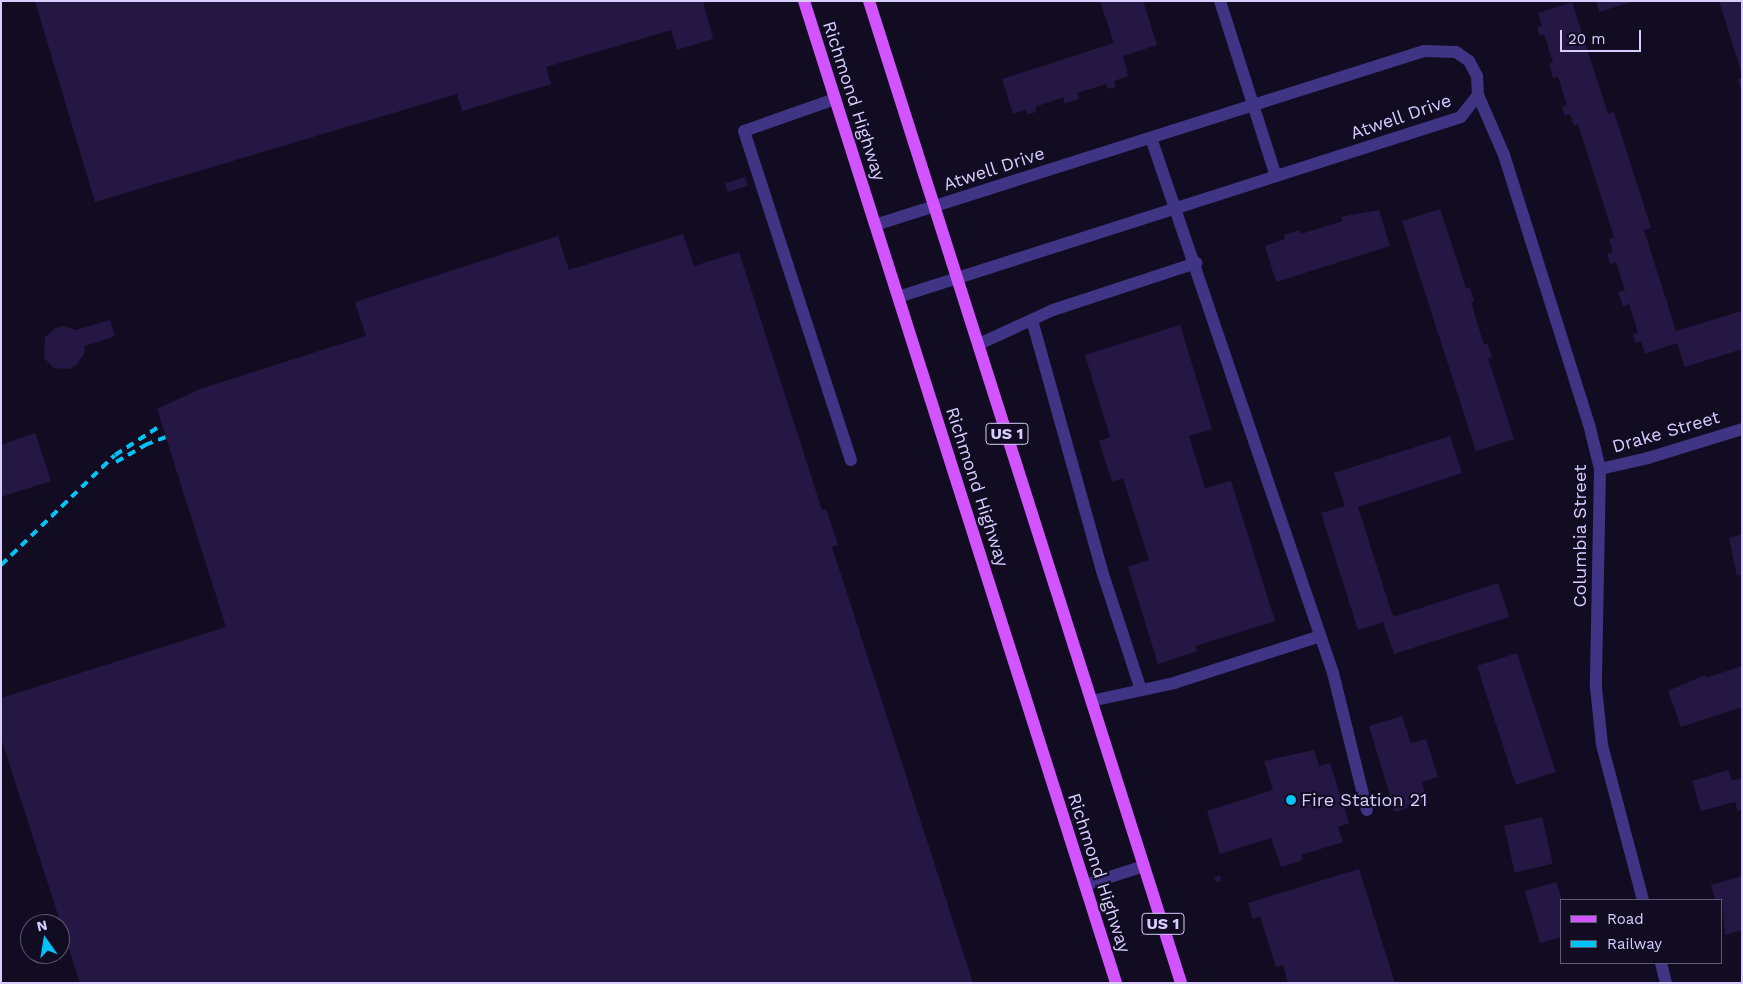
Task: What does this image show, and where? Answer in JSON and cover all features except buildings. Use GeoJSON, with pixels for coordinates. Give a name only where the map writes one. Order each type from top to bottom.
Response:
{"type":"FeatureCollection","features":[{"type":"Feature","properties":{"kind":"main road","name":"Richmond Highway"},"geometry":{"type":"LineString","coordinates":[[804,1],[1116,983]]}},
{"type":"Feature","properties":{"kind":"main road","name":"US 1"},"geometry":{"type":"LineString","coordinates":[[869,1],[1181,983]]}},
{"type":"Feature","properties":{"kind":"street"},"geometry":{"type":"LineString","coordinates":[[1220,1],[1276,176]]}},
{"type":"Feature","properties":{"kind":"street","name":"Atwell Drive"},"geometry":{"type":"LineString","coordinates":[[875,225],[1424,50],[1438,49],[1456,52],[1469,61],[1477,76],[1478,95],[1461,117],[898,297]]}},
{"type":"Feature","properties":{"kind":"street","name":"Columbia Street"},"geometry":{"type":"LineString","coordinates":[[1478,95],[1504,155],[1590,424],[1600,468],[1596,687],[1602,745],[1643,899]]}},
{"type":"Feature","properties":{"kind":"street"},"geometry":{"type":"LineString","coordinates":[[835,98],[744,131],[851,460]]}},
{"type":"Feature","properties":{"kind":"street"},"geometry":{"type":"LineString","coordinates":[[1152,138],[1196,263],[1320,636],[1367,810]]}},
{"type":"Feature","properties":{"kind":"street"},"geometry":{"type":"LineString","coordinates":[[978,344],[1032,320],[1196,263]]}},
{"type":"Feature","properties":{"kind":"street"},"geometry":{"type":"LineString","coordinates":[[1032,320],[1103,574],[1141,690]]}},
{"type":"Feature","properties":{"kind":"street","name":"Drake Street"},"geometry":{"type":"LineString","coordinates":[[1600,468],[1648,458],[1742,429]]}},
{"type":"Feature","properties":{"kind":"street"},"geometry":{"type":"LineString","coordinates":[[1092,701],[1174,683],[1320,636]]}},
{"type":"Feature","properties":{"kind":"street"},"geometry":{"type":"LineString","coordinates":[[1085,885],[1144,866]]}},
{"type":"Feature","properties":{"kind":"street"},"geometry":{"type":"LineString","coordinates":[[1660,964],[1666,983]]}},
{"type":"Feature","properties":{"kind":"railway"},"geometry":{"type":"LineString","coordinates":[[1,565],[115,455],[160,426]]}},
{"type":"Feature","properties":{"kind":"railway"},"geometry":{"type":"LineString","coordinates":[[116,462],[145,445],[166,437]]}},
{"type":"Feature","properties":{"kind":"place","name":"Fire Station 21"},"geometry":{"type":"Point","coordinates":[1291,800]}}]}
